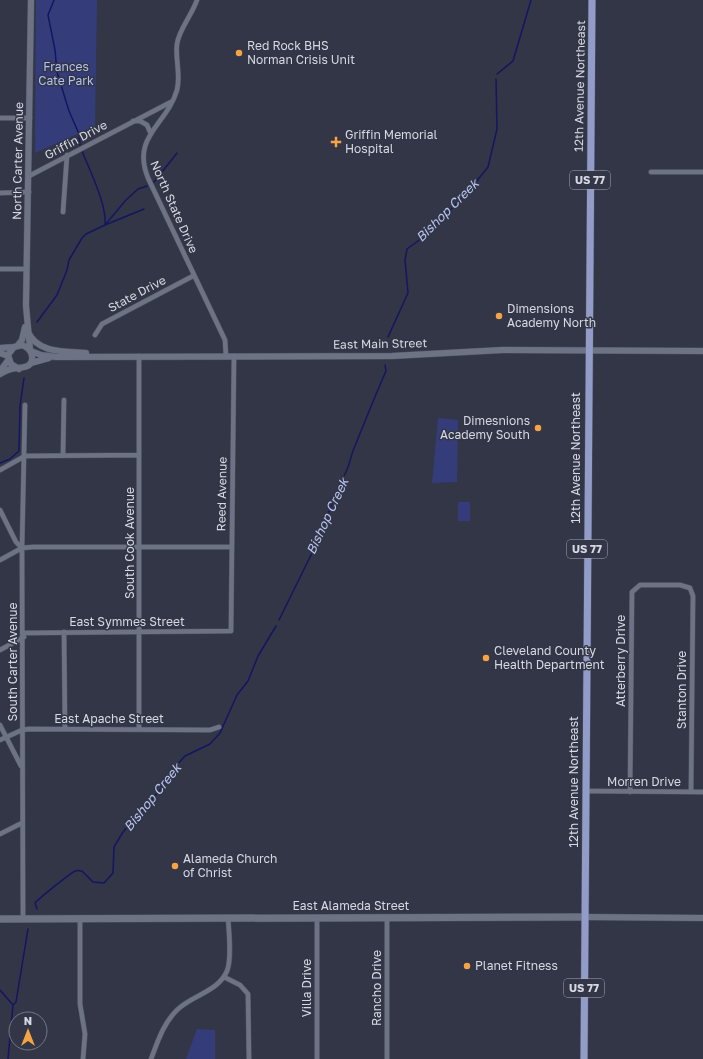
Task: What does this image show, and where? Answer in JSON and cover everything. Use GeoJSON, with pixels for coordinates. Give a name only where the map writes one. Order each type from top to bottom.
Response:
{"type":"FeatureCollection","features":[{"type":"Feature","properties":{"kind":"main road","name":"12th Avenue Northeast"},"geometry":{"type":"LineString","coordinates":[[584,917],[592,0]]}},
{"type":"Feature","properties":{"kind":"main road","name":"East Alameda Street"},"geometry":{"type":"LineString","coordinates":[[0,919],[584,917]]}},
{"type":"Feature","properties":{"kind":"main road","name":"US 77"},"geometry":{"type":"LineString","coordinates":[[584,917],[584,1059]]}},
{"type":"Feature","properties":{"kind":"street","name":"North Carter Avenue"},"geometry":{"type":"LineString","coordinates":[[30,350],[26,323],[31,0]]}},
{"type":"Feature","properties":{"kind":"street","name":"North State Drive"},"geometry":{"type":"LineString","coordinates":[[197,0],[177,43],[177,91],[151,134],[142,156],[143,167],[193,276],[225,340],[226,356]]}},
{"type":"Feature","properties":{"kind":"street","name":"Griffin Drive"},"geometry":{"type":"LineString","coordinates":[[29,176],[171,102]]}},
{"type":"Feature","properties":{"kind":"street"},"geometry":{"type":"LineString","coordinates":[[0,118],[30,118]]}},
{"type":"Feature","properties":{"kind":"street"},"geometry":{"type":"LineString","coordinates":[[132,121],[140,121],[147,125],[151,134]]}},
{"type":"Feature","properties":{"kind":"street"},"geometry":{"type":"LineString","coordinates":[[63,212],[67,155]]}},
{"type":"Feature","properties":{"kind":"street"},"geometry":{"type":"LineString","coordinates":[[651,172],[703,172]]}},
{"type":"Feature","properties":{"kind":"street"},"geometry":{"type":"LineString","coordinates":[[0,193],[29,192]]}},
{"type":"Feature","properties":{"kind":"street"},"geometry":{"type":"LineString","coordinates":[[0,270],[27,269]]}},
{"type":"Feature","properties":{"kind":"street","name":"State Drive"},"geometry":{"type":"LineString","coordinates":[[95,335],[102,324],[193,276]]}},
{"type":"Feature","properties":{"kind":"street","name":"North Carter Avenue"},"geometry":{"type":"LineString","coordinates":[[16,346],[22,340],[26,323]]}},
{"type":"Feature","properties":{"kind":"street"},"geometry":{"type":"LineString","coordinates":[[27,330],[34,341],[48,349],[115,356]]}},
{"type":"Feature","properties":{"kind":"street"},"geometry":{"type":"LineString","coordinates":[[0,371],[9,358],[11,350],[16,346]]}},
{"type":"Feature","properties":{"kind":"street"},"geometry":{"type":"LineString","coordinates":[[0,348],[26,346],[32,355],[31,363],[26,367],[10,369],[0,374]]}},
{"type":"Feature","properties":{"kind":"street","name":"East Main Street"},"geometry":{"type":"LineString","coordinates":[[30,350],[41,355],[56,357],[392,356],[502,350],[703,351]]}},
{"type":"Feature","properties":{"kind":"street"},"geometry":{"type":"LineString","coordinates":[[0,353],[9,358],[14,367],[19,369]]}},
{"type":"Feature","properties":{"kind":"street","name":"South Cook Avenue"},"geometry":{"type":"LineString","coordinates":[[139,356],[139,729]]}},
{"type":"Feature","properties":{"kind":"street","name":"Reed Avenue"},"geometry":{"type":"LineString","coordinates":[[231,631],[234,356]]}},
{"type":"Feature","properties":{"kind":"street","name":"East Main Street"},"geometry":{"type":"LineString","coordinates":[[31,363],[56,357]]}},
{"type":"Feature","properties":{"kind":"street"},"geometry":{"type":"LineString","coordinates":[[63,454],[64,400]]}},
{"type":"Feature","properties":{"kind":"street","name":"South Carter Avenue"},"geometry":{"type":"LineString","coordinates":[[23,919],[22,730],[24,635],[22,548],[25,405]]}},
{"type":"Feature","properties":{"kind":"street"},"geometry":{"type":"LineString","coordinates":[[0,470],[25,456],[63,454],[139,455]]}},
{"type":"Feature","properties":{"kind":"street"},"geometry":{"type":"LineString","coordinates":[[0,510],[16,542],[22,548]]}},
{"type":"Feature","properties":{"kind":"street"},"geometry":{"type":"LineString","coordinates":[[0,560],[22,548],[232,547]]}},
{"type":"Feature","properties":{"kind":"street","name":"Atterberry Drive"},"geometry":{"type":"LineString","coordinates":[[630,792],[632,592],[637,586],[644,585],[685,585],[690,588]]}},
{"type":"Feature","properties":{"kind":"street","name":"Stanton Drive"},"geometry":{"type":"LineString","coordinates":[[690,588],[693,596],[691,792]]}},
{"type":"Feature","properties":{"kind":"street","name":"East Symmes Street"},"geometry":{"type":"LineString","coordinates":[[0,650],[24,635],[64,632],[231,631]]}},
{"type":"Feature","properties":{"kind":"street"},"geometry":{"type":"LineString","coordinates":[[64,632],[65,729]]}},
{"type":"Feature","properties":{"kind":"street"},"geometry":{"type":"LineString","coordinates":[[0,725],[22,768]]}},
{"type":"Feature","properties":{"kind":"street","name":"East Apache Street"},"geometry":{"type":"LineString","coordinates":[[0,740],[22,730],[210,730],[219,727]]}},
{"type":"Feature","properties":{"kind":"street","name":"Morren Drive"},"geometry":{"type":"LineString","coordinates":[[585,791],[703,792]]}},
{"type":"Feature","properties":{"kind":"street"},"geometry":{"type":"LineString","coordinates":[[0,834],[22,823]]}},
{"type":"Feature","properties":{"kind":"street","name":"Rancho Drive"},"geometry":{"type":"LineString","coordinates":[[387,917],[387,1059]]}},
{"type":"Feature","properties":{"kind":"street","name":"East Alameda Street"},"geometry":{"type":"LineString","coordinates":[[584,917],[703,918]]}},
{"type":"Feature","properties":{"kind":"street"},"geometry":{"type":"LineString","coordinates":[[151,1059],[162,1030],[170,1018],[186,1003],[214,987],[224,976],[229,964],[228,918]]}},
{"type":"Feature","properties":{"kind":"street","name":"Villa Drive"},"geometry":{"type":"LineString","coordinates":[[317,918],[317,1059]]}},
{"type":"Feature","properties":{"kind":"street"},"geometry":{"type":"LineString","coordinates":[[80,919],[80,1004],[85,1034],[83,1059]]}},
{"type":"Feature","properties":{"kind":"street"},"geometry":{"type":"LineString","coordinates":[[224,976],[240,985],[248,994],[249,1059]]}},
{"type":"Feature","properties":{"kind":"green space","name":"Frances Cate Park"},"geometry":{"type":"Polygon","coordinates":[[[36,0],[97,0],[95,126],[35,153],[36,0]]]}},
{"type":"Feature","properties":{"kind":"green space"},"geometry":{"type":"Polygon","coordinates":[[[438,418],[458,420],[457,482],[432,483],[438,418]]]}},
{"type":"Feature","properties":{"kind":"green space"},"geometry":{"type":"Polygon","coordinates":[[[458,502],[470,502],[470,521],[458,521],[458,502]]]}},
{"type":"Feature","properties":{"kind":"green space"},"geometry":{"type":"Polygon","coordinates":[[[197,1029],[215,1030],[215,1059],[186,1059],[197,1029]]]}},
{"type":"Feature","properties":{"kind":"waterway"},"geometry":{"type":"LineString","coordinates":[[54,0],[48,15],[55,50],[57,72],[69,111],[79,134],[80,145]]}},
{"type":"Feature","properties":{"kind":"waterway","name":"Bishop Creek"},"geometry":{"type":"LineString","coordinates":[[497,74],[513,61],[531,0]]}},
{"type":"Feature","properties":{"kind":"waterway","name":"Bishop Creek"},"geometry":{"type":"LineString","coordinates":[[388,337],[408,293],[405,260],[407,249],[422,238],[467,193],[488,167],[497,129],[496,79]]}},
{"type":"Feature","properties":{"kind":"waterway"},"geometry":{"type":"LineString","coordinates":[[82,151],[101,198],[105,225],[144,209]]}},
{"type":"Feature","properties":{"kind":"waterway"},"geometry":{"type":"LineString","coordinates":[[154,182],[177,153]]}},
{"type":"Feature","properties":{"kind":"waterway"},"geometry":{"type":"LineString","coordinates":[[37,322],[57,295],[67,270],[69,260],[82,238],[86,234],[105,225],[126,200],[138,189],[147,186]]}},
{"type":"Feature","properties":{"kind":"waterway","name":"Bishop Creek"},"geometry":{"type":"LineString","coordinates":[[279,620],[313,551],[347,470],[353,450],[386,371],[385,365]]}},
{"type":"Feature","properties":{"kind":"waterway"},"geometry":{"type":"LineString","coordinates":[[0,463],[10,459],[19,451],[20,406],[24,378]]}},
{"type":"Feature","properties":{"kind":"waterway","name":"Bishop Creek"},"geometry":{"type":"LineString","coordinates":[[37,909],[35,903],[75,871],[82,871],[93,882],[104,883],[113,873],[114,847],[123,832],[160,790],[173,769],[185,756],[210,744],[220,733],[237,695],[248,681],[258,656],[276,626]]}},
{"type":"Feature","properties":{"kind":"waterway","name":"Bishop Creek"},"geometry":{"type":"LineString","coordinates":[[8,1059],[13,1005],[16,1002],[28,929]]}},
{"type":"Feature","properties":{"kind":"waterway"},"geometry":{"type":"LineString","coordinates":[[0,990],[13,1005]]}},
{"type":"Feature","properties":{"kind":"place","name":"Red Rock BHS Norman Crisis Unit"},"geometry":{"type":"Point","coordinates":[239,53]}},
{"type":"Feature","properties":{"kind":"place","name":"Griffin Memorial Hospital"},"geometry":{"type":"Point","coordinates":[336,142]}},
{"type":"Feature","properties":{"kind":"place","name":"Dimensions Academy North"},"geometry":{"type":"Point","coordinates":[499,316]}},
{"type":"Feature","properties":{"kind":"place","name":"Dimesnions Academy South"},"geometry":{"type":"Point","coordinates":[538,428]}},
{"type":"Feature","properties":{"kind":"place","name":"Cleveland County Health Department"},"geometry":{"type":"Point","coordinates":[486,658]}},
{"type":"Feature","properties":{"kind":"place","name":"Alameda Church of Christ"},"geometry":{"type":"Point","coordinates":[175,866]}},
{"type":"Feature","properties":{"kind":"place","name":"Planet Fitness"},"geometry":{"type":"Point","coordinates":[467,966]}}]}
